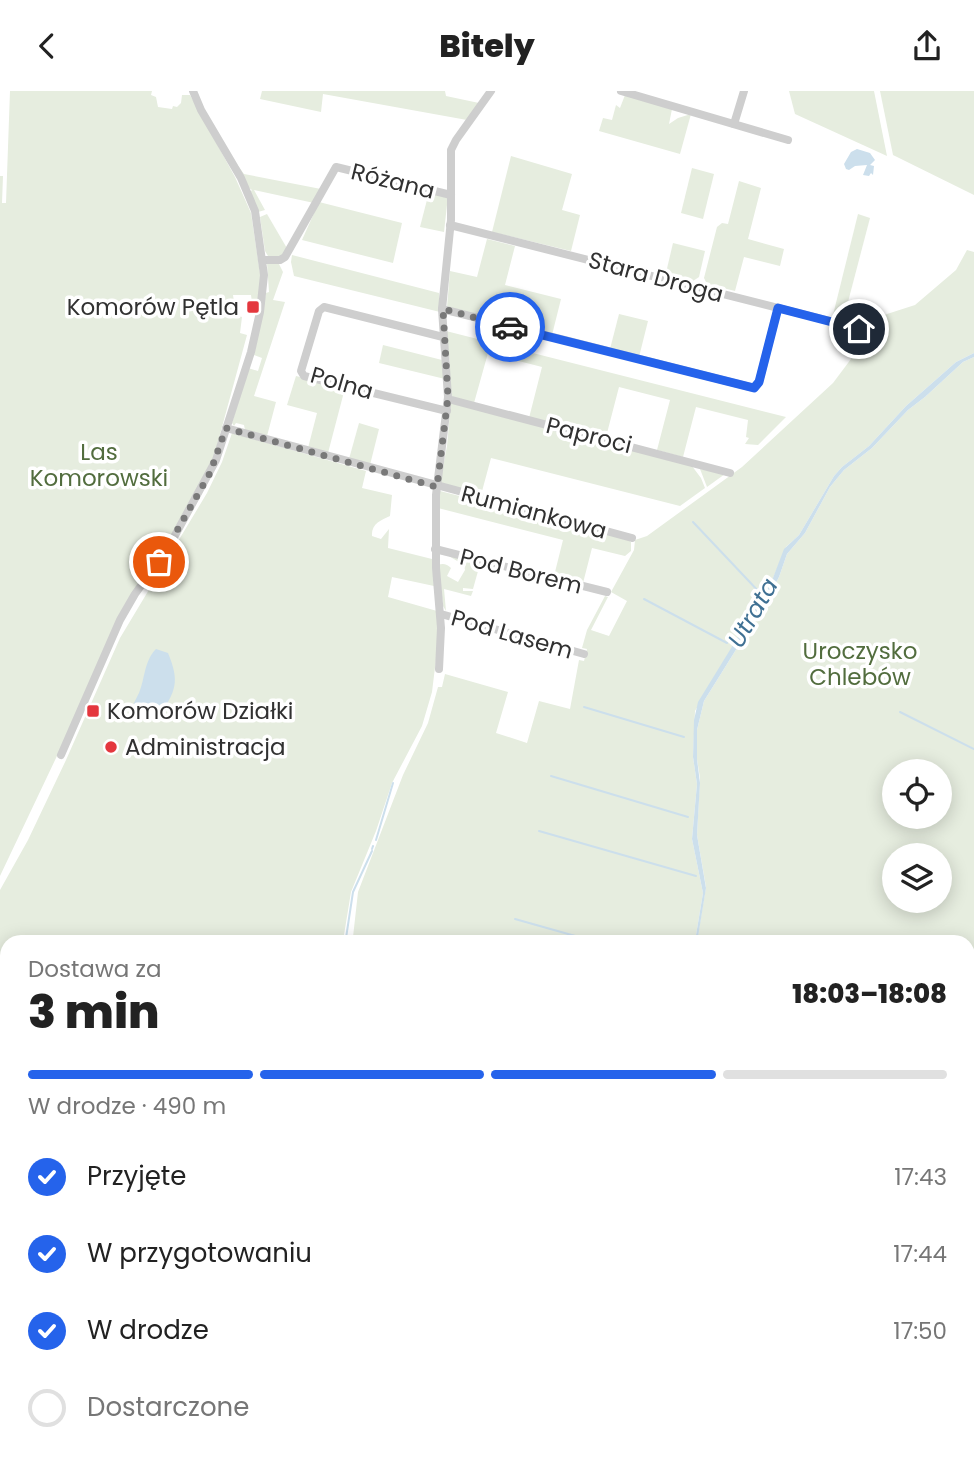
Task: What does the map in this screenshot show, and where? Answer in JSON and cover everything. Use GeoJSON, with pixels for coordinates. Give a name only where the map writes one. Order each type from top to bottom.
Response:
{"type":"FeatureCollection","features":[{"type":"Feature","properties":{"kind":"street"},"geometry":{"type":"LineString","coordinates":[[61,755],[117,625],[135,594],[167,550],[216,460],[258,323],[264,291],[260,231],[242,178],[197,104],[193,91]]}},
{"type":"Feature","properties":{"kind":"street"},"geometry":{"type":"LineString","coordinates":[[439,669],[441,614],[435,549],[437,487],[448,398],[443,309],[450,225],[452,146],[491,91]]}},
{"type":"Feature","properties":{"kind":"street"},"geometry":{"type":"LineString","coordinates":[[621,91],[788,140]]}},
{"type":"Feature","properties":{"kind":"street"},"geometry":{"type":"LineString","coordinates":[[734,124],[744,91]]}},
{"type":"Feature","properties":{"kind":"street","name":"Różana"},"geometry":{"type":"LineString","coordinates":[[263,260],[283,259],[336,167],[451,195]]}},
{"type":"Feature","properties":{"kind":"street","name":"Stara Droga"},"geometry":{"type":"LineString","coordinates":[[450,225],[861,329]]}},
{"type":"Feature","properties":{"kind":"street","name":"Polna"},"geometry":{"type":"LineString","coordinates":[[443,337],[324,307],[319,311],[301,372],[306,376],[447,411]]}},
{"type":"Feature","properties":{"kind":"street"},"geometry":{"type":"LineString","coordinates":[[443,309],[754,388],[759,382],[778,308]]}},
{"type":"Feature","properties":{"kind":"street","name":"Paproci"},"geometry":{"type":"LineString","coordinates":[[448,398],[730,473]]}},
{"type":"Feature","properties":{"kind":"street","name":"Rumiankowa"},"geometry":{"type":"LineString","coordinates":[[226,428],[632,538]]}},
{"type":"Feature","properties":{"kind":"street","name":"Pod Borem"},"geometry":{"type":"LineString","coordinates":[[435,549],[607,592]]}},
{"type":"Feature","properties":{"kind":"street","name":"Pod Lasem"},"geometry":{"type":"LineString","coordinates":[[441,614],[584,654]]}},
{"type":"Feature","properties":{"kind":"green space","name":"Las Komorowski"},"geometry":{"type":"Polygon","coordinates":[[[10,91],[152,91],[151,95],[156,97],[158,107],[172,109],[181,103],[182,95],[190,95],[235,177],[251,213],[260,289],[256,306],[249,306],[249,303],[252,303],[251,295],[233,295],[236,315],[242,317],[240,333],[247,335],[213,460],[183,519],[124,607],[0,876],[0,176],[3,176],[2,203],[6,203],[10,91]]]}},
{"type":"Feature","properties":{"kind":"green space"},"geometry":{"type":"Polygon","coordinates":[[[262,91],[445,91],[446,96],[479,103],[467,120],[323,94],[321,112],[260,99],[262,91]]]}},
{"type":"Feature","properties":{"kind":"green space"},"geometry":{"type":"Polygon","coordinates":[[[789,91],[874,91],[887,156],[795,114],[789,91]]]}},
{"type":"Feature","properties":{"kind":"green space"},"geometry":{"type":"Polygon","coordinates":[[[880,91],[974,91],[974,195],[893,155],[880,91]]]}},
{"type":"Feature","properties":{"kind":"green space"},"geometry":{"type":"Polygon","coordinates":[[[625,95],[672,109],[669,124],[691,114],[680,154],[599,131],[603,118],[612,120],[616,105],[620,108],[625,95]]]}},
{"type":"Feature","properties":{"kind":"green space"},"geometry":{"type":"Polygon","coordinates":[[[511,156],[572,174],[562,210],[580,215],[571,251],[492,232],[511,156]]]}},
{"type":"Feature","properties":{"kind":"green space"},"geometry":{"type":"Polygon","coordinates":[[[236,163],[244,174],[321,189],[314,203],[254,190],[265,210],[258,212],[250,192],[252,190],[236,163]]]}},
{"type":"Feature","properties":{"kind":"green space"},"geometry":{"type":"Polygon","coordinates":[[[692,168],[714,174],[703,219],[681,213],[692,168]]]}},
{"type":"Feature","properties":{"kind":"green space"},"geometry":{"type":"Polygon","coordinates":[[[739,181],[761,188],[748,239],[784,249],[780,266],[744,257],[735,291],[707,284],[704,278],[717,227],[722,223],[728,224],[739,181]]]}},
{"type":"Feature","properties":{"kind":"green space"},"geometry":{"type":"Polygon","coordinates":[[[429,192],[448,196],[444,232],[420,227],[429,192]]]}},
{"type":"Feature","properties":{"kind":"green space"},"geometry":{"type":"Polygon","coordinates":[[[319,202],[402,223],[393,263],[302,240],[319,202]]]}},
{"type":"Feature","properties":{"kind":"green space"},"geometry":{"type":"Polygon","coordinates":[[[267,214],[288,250],[282,257],[268,256],[265,251],[260,217],[267,214]]]}},
{"type":"Feature","properties":{"kind":"green space"},"geometry":{"type":"Polygon","coordinates":[[[858,214],[870,218],[843,321],[832,319],[858,214]]]}},
{"type":"Feature","properties":{"kind":"green space"},"geometry":{"type":"Polygon","coordinates":[[[487,239],[515,246],[505,285],[561,299],[552,335],[447,307],[450,271],[477,277],[487,239]]]}},
{"type":"Feature","properties":{"kind":"green space"},"geometry":{"type":"Polygon","coordinates":[[[673,243],[705,251],[699,277],[690,283],[665,277],[673,243]]]}},
{"type":"Feature","properties":{"kind":"green space"},"geometry":{"type":"Polygon","coordinates":[[[967,250],[974,252],[974,353],[956,362],[834,476],[799,535],[786,547],[771,583],[695,711],[693,757],[697,784],[692,839],[703,893],[696,935],[353,935],[358,892],[403,775],[428,723],[438,687],[442,687],[445,674],[508,692],[496,733],[527,743],[539,701],[570,709],[579,660],[584,661],[587,649],[582,648],[587,630],[605,596],[608,597],[591,630],[609,636],[627,601],[611,592],[634,550],[635,540],[647,536],[742,467],[833,383],[863,343],[869,323],[915,305],[956,270],[967,250]]]}},
{"type":"Feature","properties":{"kind":"green space"},"geometry":{"type":"Polygon","coordinates":[[[292,255],[439,293],[440,312],[294,276],[292,255]]]}},
{"type":"Feature","properties":{"kind":"green space"},"geometry":{"type":"Polygon","coordinates":[[[267,263],[279,264],[283,272],[273,300],[285,302],[254,396],[276,402],[267,436],[245,430],[244,425],[236,423],[234,426],[232,423],[248,368],[258,371],[262,358],[254,355],[266,293],[269,292],[267,263]]]}},
{"type":"Feature","properties":{"kind":"green space"},"geometry":{"type":"Polygon","coordinates":[[[619,314],[648,321],[639,357],[610,349],[619,314]]]}},
{"type":"Feature","properties":{"kind":"green space"},"geometry":{"type":"Polygon","coordinates":[[[446,331],[786,417],[758,445],[745,444],[749,438],[746,437],[748,420],[696,407],[683,457],[657,450],[670,400],[619,387],[606,437],[529,418],[542,367],[488,353],[474,403],[454,398],[450,394],[446,331]]]}},
{"type":"Feature","properties":{"kind":"green space"},"geometry":{"type":"Polygon","coordinates":[[[383,345],[442,360],[445,379],[379,363],[383,345]]]}},
{"type":"Feature","properties":{"kind":"green space","name":"Uroczysko Chlebów"},"geometry":{"type":"Polygon","coordinates":[[[974,357],[974,935],[698,935],[706,887],[697,835],[700,778],[697,730],[704,701],[767,600],[787,554],[805,533],[830,487],[844,470],[872,448],[908,410],[963,362],[974,357]]]}},
{"type":"Feature","properties":{"kind":"green space"},"geometry":{"type":"Polygon","coordinates":[[[296,376],[345,388],[328,453],[308,448],[317,413],[287,405],[296,376]]]}},
{"type":"Feature","properties":{"kind":"green space"},"geometry":{"type":"Polygon","coordinates":[[[451,401],[692,466],[705,488],[680,506],[491,458],[481,495],[440,483],[451,401]]]}},
{"type":"Feature","properties":{"kind":"green space"},"geometry":{"type":"Polygon","coordinates":[[[359,423],[379,429],[370,465],[349,459],[359,423]]]}},
{"type":"Feature","properties":{"kind":"green space"},"geometry":{"type":"Polygon","coordinates":[[[232,433],[366,471],[362,488],[392,495],[390,516],[375,525],[372,536],[381,539],[389,529],[388,548],[432,559],[434,586],[392,577],[388,597],[437,611],[437,651],[432,692],[422,726],[392,783],[351,892],[344,935],[0,935],[0,890],[28,840],[120,638],[207,493],[232,433]]]}},
{"type":"Feature","properties":{"kind":"green space"},"geometry":{"type":"Polygon","coordinates":[[[700,469],[725,474],[707,487],[700,469]]]}},
{"type":"Feature","properties":{"kind":"green space"},"geometry":{"type":"Polygon","coordinates":[[[440,491],[627,539],[631,542],[631,551],[625,556],[592,548],[583,583],[554,576],[563,540],[438,508],[440,491]]]}},
{"type":"Feature","properties":{"kind":"green space"},"geometry":{"type":"Polygon","coordinates":[[[447,555],[480,564],[473,589],[463,588],[463,591],[473,591],[471,596],[444,589],[446,611],[438,565],[451,568],[447,576],[458,582],[465,570],[464,565],[447,555]]]}},
{"type":"Feature","properties":{"kind":"water"},"geometry":{"type":"Polygon","coordinates":[[[857,149],[870,153],[875,160],[870,165],[874,166],[873,175],[863,175],[867,165],[846,169],[844,164],[851,152],[857,149]]]}},
{"type":"Feature","properties":{"kind":"water","name":"Utrata"},"geometry":{"type":"Polygon","coordinates":[[[974,353],[974,357],[963,362],[908,410],[872,448],[844,470],[830,487],[805,533],[787,554],[767,600],[704,701],[697,730],[700,783],[697,835],[706,888],[698,935],[696,935],[703,893],[692,839],[697,784],[693,757],[694,720],[698,702],[771,583],[784,549],[799,535],[834,476],[956,362],[974,353]]]}},
{"type":"Feature","properties":{"kind":"water"},"geometry":{"type":"Polygon","coordinates":[[[156,649],[168,653],[174,672],[174,686],[159,716],[137,720],[130,715],[149,659],[156,649]]]}},
{"type":"Feature","properties":{"kind":"waterway","name":"Utrata"},"geometry":{"type":"LineString","coordinates":[[693,522],[762,595]]}},
{"type":"Feature","properties":{"kind":"waterway","name":"Utrata"},"geometry":{"type":"LineString","coordinates":[[644,599],[727,643]]}},
{"type":"Feature","properties":{"kind":"waterway"},"geometry":{"type":"LineString","coordinates":[[584,707],[684,737]]}},
{"type":"Feature","properties":{"kind":"waterway"},"geometry":{"type":"LineString","coordinates":[[900,712],[974,749]]}},
{"type":"Feature","properties":{"kind":"waterway"},"geometry":{"type":"LineString","coordinates":[[551,776],[688,817]]}},
{"type":"Feature","properties":{"kind":"waterway"},"geometry":{"type":"LineString","coordinates":[[376,840],[393,783]]}},
{"type":"Feature","properties":{"kind":"waterway"},"geometry":{"type":"LineString","coordinates":[[539,831],[696,876]]}},
{"type":"Feature","properties":{"kind":"waterway"},"geometry":{"type":"LineString","coordinates":[[346,935],[353,892],[372,851]]}},
{"type":"Feature","properties":{"kind":"waterway"},"geometry":{"type":"LineString","coordinates":[[515,919],[572,935]]}},
{"type":"Feature","properties":{"kind":"way so far"},"geometry":{"type":"LineString","coordinates":[[159,562],[210,473],[226,428],[437,487],[448,397],[443,309],[510,327]]}},
{"type":"Feature","properties":{"kind":"place","name":"Komorów Pętla"},"geometry":{"type":"Point","coordinates":[253,307]}},
{"type":"Feature","properties":{"kind":"place","name":"Komorów Działki"},"geometry":{"type":"Point","coordinates":[93,711]}},
{"type":"Feature","properties":{"kind":"place","name":"Administracja"},"geometry":{"type":"Point","coordinates":[111,747]}},
{"type":"Feature","properties":{"kind":"route"},"geometry":{"type":"LineString","coordinates":[[510,327],[754,388],[758,386],[778,308],[859,329]]}}]}
